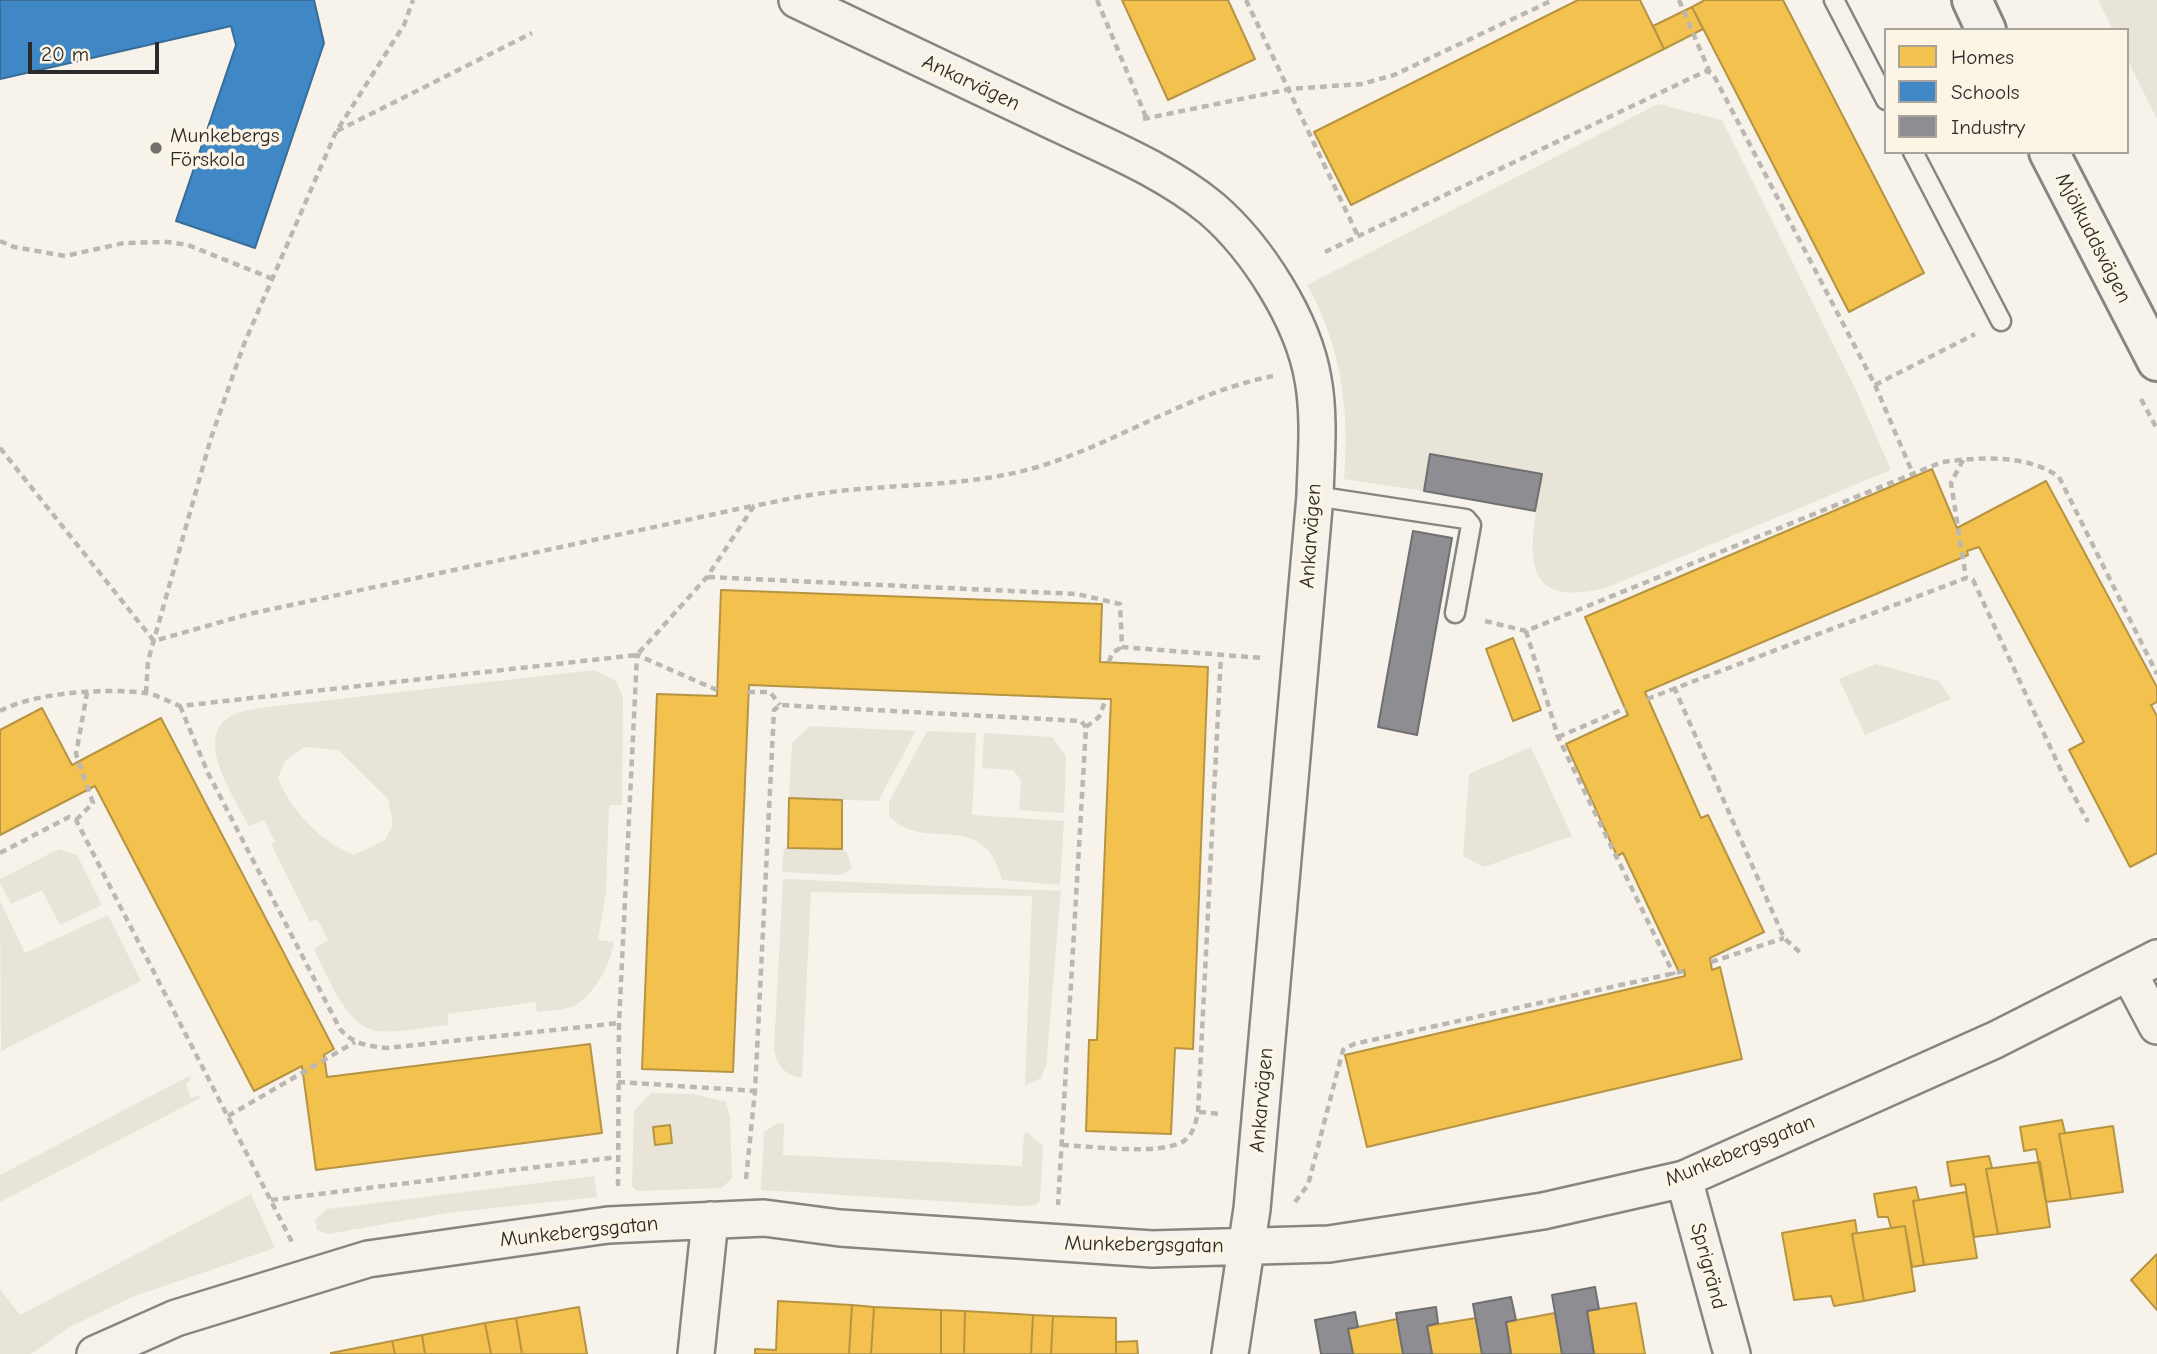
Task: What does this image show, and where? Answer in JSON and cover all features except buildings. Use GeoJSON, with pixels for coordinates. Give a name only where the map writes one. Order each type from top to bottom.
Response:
{"type":"FeatureCollection","features":[{"type":"Feature","properties":{"kind":"street","name":"Ankarvägen"},"geometry":{"type":"LineString","coordinates":[[797,0],[1116,151],[1177,184],[1230,227],[1269,276],[1299,334],[1311,370],[1317,438],[1315,496],[1284,863],[1247,1247],[1230,1354]]}},
{"type":"Feature","properties":{"kind":"street"},"geometry":{"type":"LineString","coordinates":[[1972,0],[1985,28]]}},
{"type":"Feature","properties":{"kind":"street","name":"Mjölkuddsvägen"},"geometry":{"type":"LineString","coordinates":[[2050,154],[2157,361]]}},
{"type":"Feature","properties":{"kind":"street"},"geometry":{"type":"LineString","coordinates":[[2143,966],[2157,1026]]}},
{"type":"Feature","properties":{"kind":"street","name":"Munkebergsgatan"},"geometry":{"type":"LineString","coordinates":[[95,1354],[176,1318],[368,1259],[608,1226],[764,1218],[839,1228],[1152,1250],[1329,1244],[1543,1211],[1684,1179],[1995,1040],[2143,966]]}},
{"type":"Feature","properties":{"kind":"street","name":"Sprigränd"},"geometry":{"type":"LineString","coordinates":[[1684,1179],[1732,1354]]}},
{"type":"Feature","properties":{"kind":"street"},"geometry":{"type":"LineString","coordinates":[[696,1354],[710,1220]]}},
{"type":"Feature","properties":{"kind":"lane"},"geometry":{"type":"LineString","coordinates":[[1834,0],[1884,96]]}},
{"type":"Feature","properties":{"kind":"lane"},"geometry":{"type":"LineString","coordinates":[[1914,154],[2001,321]]}},
{"type":"Feature","properties":{"kind":"lane"},"geometry":{"type":"LineString","coordinates":[[1315,496],[1466,519],[1471,525],[1455,613]]}},
{"type":"Feature","properties":{"kind":"path"},"geometry":{"type":"LineString","coordinates":[[146,693],[148,661],[211,438],[244,344],[336,132],[404,25],[413,0]]}},
{"type":"Feature","properties":{"kind":"path"},"geometry":{"type":"LineString","coordinates":[[1097,0],[1146,117]]}},
{"type":"Feature","properties":{"kind":"path"},"geometry":{"type":"LineString","coordinates":[[1246,0],[1358,236]]}},
{"type":"Feature","properties":{"kind":"path"},"geometry":{"type":"LineString","coordinates":[[1136,125],[1146,117],[1290,89],[1362,84],[1394,75],[1553,0]]}},
{"type":"Feature","properties":{"kind":"path"},"geometry":{"type":"LineString","coordinates":[[1679,0],[1710,73],[1875,385],[1913,474]]}},
{"type":"Feature","properties":{"kind":"path"},"geometry":{"type":"LineString","coordinates":[[336,132],[532,33]]}},
{"type":"Feature","properties":{"kind":"path"},"geometry":{"type":"LineString","coordinates":[[1325,252],[1706,71],[1710,73]]}},
{"type":"Feature","properties":{"kind":"path"},"geometry":{"type":"LineString","coordinates":[[0,241],[14,247],[65,256],[124,243],[168,242],[188,245],[273,279]]}},
{"type":"Feature","properties":{"kind":"path"},"geometry":{"type":"LineString","coordinates":[[1875,385],[2001,321]]}},
{"type":"Feature","properties":{"kind":"path"},"geometry":{"type":"LineString","coordinates":[[154,641],[249,614],[754,506],[818,494],[984,479],[1035,467],[1105,441],[1194,398],[1240,383],[1311,370]]}},
{"type":"Feature","properties":{"kind":"path"},"geometry":{"type":"LineString","coordinates":[[0,448],[154,641]]}},
{"type":"Feature","properties":{"kind":"path"},"geometry":{"type":"LineString","coordinates":[[1963,459],[1951,483],[1966,578]]}},
{"type":"Feature","properties":{"kind":"path"},"geometry":{"type":"LineString","coordinates":[[1455,613],[1525,631],[1942,462],[1963,459],[2026,462],[2044,466],[2059,477],[2157,674]]}},
{"type":"Feature","properties":{"kind":"path"},"geometry":{"type":"LineString","coordinates":[[618,1197],[619,1023],[637,654],[707,577],[754,506]]}},
{"type":"Feature","properties":{"kind":"path"},"geometry":{"type":"LineString","coordinates":[[707,577],[1077,593],[1120,604],[1122,647]]}},
{"type":"Feature","properties":{"kind":"path"},"geometry":{"type":"LineString","coordinates":[[1647,699],[1966,578],[1973,580],[2065,779],[2088,822]]}},
{"type":"Feature","properties":{"kind":"path"},"geometry":{"type":"LineString","coordinates":[[1525,631],[1558,737],[1674,975]]}},
{"type":"Feature","properties":{"kind":"path"},"geometry":{"type":"LineString","coordinates":[[1108,662],[1112,653],[1122,647],[1272,659]]}},
{"type":"Feature","properties":{"kind":"path"},"geometry":{"type":"LineString","coordinates":[[0,711],[44,697],[87,693],[146,693],[180,706],[637,654],[717,690]]}},
{"type":"Feature","properties":{"kind":"path"},"geometry":{"type":"LineString","coordinates":[[1062,1145],[1164,1147],[1184,1141],[1195,1126],[1198,1112],[1221,654]]}},
{"type":"Feature","properties":{"kind":"path"},"geometry":{"type":"LineString","coordinates":[[1674,687],[1784,938],[1803,955]]}},
{"type":"Feature","properties":{"kind":"path"},"geometry":{"type":"LineString","coordinates":[[748,692],[770,692],[780,705]]}},
{"type":"Feature","properties":{"kind":"path"},"geometry":{"type":"LineString","coordinates":[[76,820],[93,803],[76,754],[87,693]]}},
{"type":"Feature","properties":{"kind":"path"},"geometry":{"type":"LineString","coordinates":[[1086,727],[1099,717],[1106,699]]}},
{"type":"Feature","properties":{"kind":"path"},"geometry":{"type":"LineString","coordinates":[[746,1181],[755,1091],[774,710],[780,705],[1081,721],[1086,727],[1057,1213]]}},
{"type":"Feature","properties":{"kind":"path"},"geometry":{"type":"LineString","coordinates":[[180,706],[208,773],[340,1029],[355,1042],[387,1048],[619,1023]]}},
{"type":"Feature","properties":{"kind":"path"},"geometry":{"type":"LineString","coordinates":[[1558,737],[1626,708]]}},
{"type":"Feature","properties":{"kind":"path"},"geometry":{"type":"LineString","coordinates":[[0,853],[69,817],[76,820],[296,1248]]}},
{"type":"Feature","properties":{"kind":"path"},"geometry":{"type":"LineString","coordinates":[[1711,962],[1784,938]]}},
{"type":"Feature","properties":{"kind":"path"},"geometry":{"type":"LineString","coordinates":[[1287,1211],[1308,1185],[1343,1050],[1354,1044],[1685,971]]}},
{"type":"Feature","properties":{"kind":"path"},"geometry":{"type":"LineString","coordinates":[[228,1116],[355,1042]]}},
{"type":"Feature","properties":{"kind":"path"},"geometry":{"type":"LineString","coordinates":[[618,1082],[755,1091]]}},
{"type":"Feature","properties":{"kind":"path"},"geometry":{"type":"LineString","coordinates":[[271,1200],[618,1157]]}},
{"type":"Feature","properties":{"kind":"shaded area"},"geometry":{"type":"Polygon","coordinates":[[[2098,0],[2157,0],[2157,119],[2129,63],[2129,28],[2112,28],[2098,0]]]}},
{"type":"Feature","properties":{"kind":"shaded area"},"geometry":{"type":"Polygon","coordinates":[[[1658,104],[1722,120],[1856,390],[1891,470],[1606,588],[1575,593],[1553,589],[1540,579],[1534,563],[1533,543],[1541,473],[1431,454],[1424,491],[1344,479],[1346,428],[1340,379],[1328,331],[1307,285],[1658,104]]]}},
{"type":"Feature","properties":{"kind":"shaded area"},"geometry":{"type":"Polygon","coordinates":[[[1876,664],[1939,681],[1951,699],[1865,735],[1839,679],[1876,664]]]}},
{"type":"Feature","properties":{"kind":"shaded area"},"geometry":{"type":"Polygon","coordinates":[[[594,670],[616,681],[623,697],[622,805],[609,805],[606,892],[598,940],[614,942],[606,967],[592,991],[575,1006],[564,1009],[537,1012],[536,1002],[447,1014],[449,1025],[404,1031],[378,1031],[357,1021],[347,1011],[331,985],[314,949],[328,940],[317,919],[310,922],[271,844],[275,842],[264,820],[249,826],[220,768],[216,737],[221,725],[233,715],[259,708],[594,670]],[[304,747],[285,761],[278,778],[290,802],[308,824],[330,842],[354,855],[385,840],[393,825],[388,799],[338,750],[304,747]]]}},
{"type":"Feature","properties":{"kind":"shaded area"},"geometry":{"type":"Polygon","coordinates":[[[810,726],[916,731],[878,801],[789,798],[792,743],[810,726]]]}},
{"type":"Feature","properties":{"kind":"shaded area"},"geometry":{"type":"Polygon","coordinates":[[[927,731],[976,733],[972,815],[1064,821],[1060,885],[1002,880],[993,858],[982,844],[968,838],[920,832],[904,827],[889,816],[889,802],[927,731]]]}},
{"type":"Feature","properties":{"kind":"shaded area"},"geometry":{"type":"Polygon","coordinates":[[[984,733],[1052,737],[1066,756],[1064,813],[1019,810],[1021,780],[1013,770],[982,768],[984,733]]]}},
{"type":"Feature","properties":{"kind":"shaded area"},"geometry":{"type":"Polygon","coordinates":[[[1531,747],[1572,836],[1484,867],[1463,856],[1469,774],[1531,747]]]}},
{"type":"Feature","properties":{"kind":"shaded area"},"geometry":{"type":"Polygon","coordinates":[[[784,848],[842,849],[847,852],[852,869],[840,875],[782,872],[784,848]]]}},
{"type":"Feature","properties":{"kind":"shaded area"},"geometry":{"type":"Polygon","coordinates":[[[59,849],[77,855],[102,905],[60,925],[42,890],[11,904],[0,883],[0,879],[59,849]]]}},
{"type":"Feature","properties":{"kind":"shaded area"},"geometry":{"type":"Polygon","coordinates":[[[783,879],[1061,891],[1046,1066],[1041,1078],[1025,1086],[1032,896],[811,892],[802,1078],[786,1072],[777,1060],[774,1049],[783,879]]]}},
{"type":"Feature","properties":{"kind":"shaded area"},"geometry":{"type":"Polygon","coordinates":[[[0,901],[25,953],[108,915],[141,981],[1,1051],[0,901]]]}},
{"type":"Feature","properties":{"kind":"shaded area"},"geometry":{"type":"Polygon","coordinates":[[[189,1076],[191,1079],[186,1085],[191,1098],[199,1095],[200,1098],[0,1202],[0,1175],[189,1076]]]}},
{"type":"Feature","properties":{"kind":"shaded area"},"geometry":{"type":"Polygon","coordinates":[[[651,1093],[693,1094],[726,1102],[730,1117],[732,1178],[722,1188],[637,1191],[632,1186],[634,1111],[651,1093]]]}},
{"type":"Feature","properties":{"kind":"shaded area"},"geometry":{"type":"Polygon","coordinates":[[[778,1123],[784,1124],[783,1155],[1022,1166],[1024,1133],[1028,1133],[1043,1146],[1040,1201],[1036,1205],[1020,1206],[761,1190],[764,1132],[778,1123]]]}},
{"type":"Feature","properties":{"kind":"shaded area"},"geometry":{"type":"Polygon","coordinates":[[[594,1176],[597,1197],[447,1213],[329,1234],[317,1230],[315,1220],[327,1209],[594,1176]]]}},
{"type":"Feature","properties":{"kind":"shaded area"},"geometry":{"type":"Polygon","coordinates":[[[251,1194],[275,1248],[132,1297],[70,1327],[31,1354],[0,1354],[0,1289],[20,1315],[251,1194]]]}},
{"type":"Feature","properties":{"kind":"place","name":"Munkebergs Förskola"},"geometry":{"type":"Point","coordinates":[156,148]}}]}
